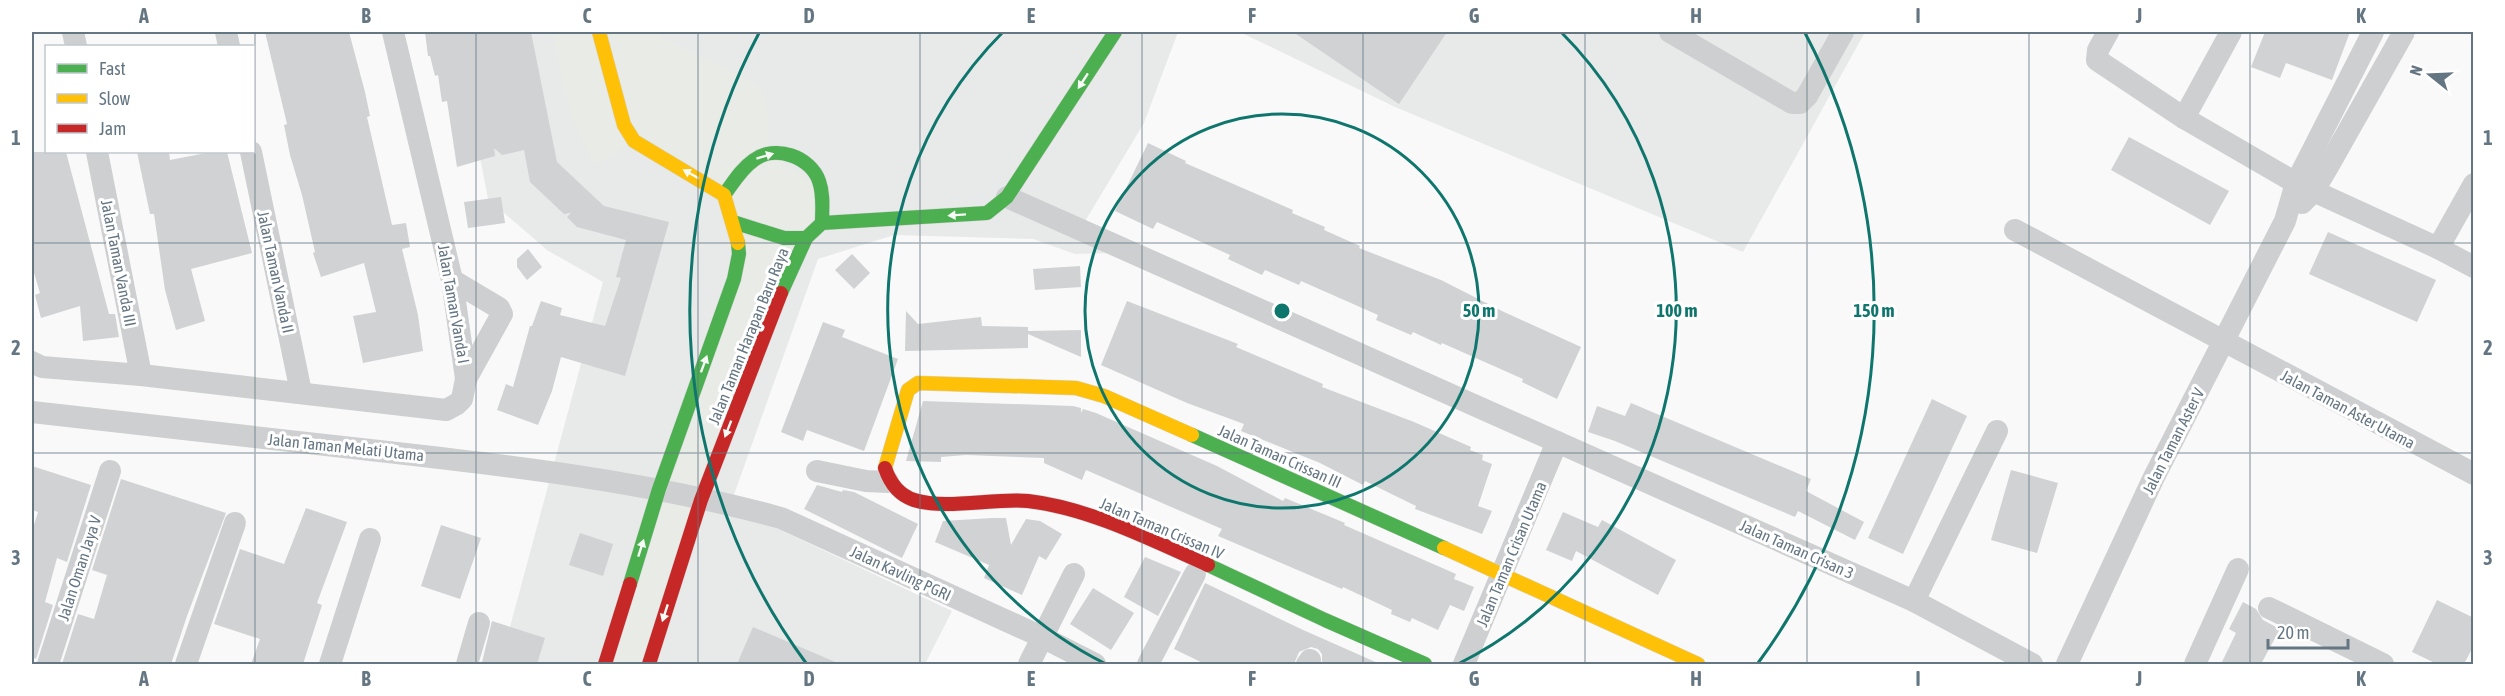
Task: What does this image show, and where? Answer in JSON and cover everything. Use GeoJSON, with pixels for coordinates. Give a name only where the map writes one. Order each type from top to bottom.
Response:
{"type":"FeatureCollection","features":[{"type":"Feature","properties":{"kind":"street","name":"Jalan Taman Vanda I"},"geometry":{"type":"LineString","coordinates":[[32,362],[42,367],[302,392],[446,410],[457,404],[462,399],[466,379],[452,280],[393,32]]}},
{"type":"Feature","properties":{"kind":"street"},"geometry":{"type":"LineString","coordinates":[[599,32],[624,124],[634,141],[724,195],[757,157],[781,152],[802,160],[817,174],[822,190],[822,224],[987,213],[1008,197],[1115,32]]}},
{"type":"Feature","properties":{"kind":"street"},"geometry":{"type":"LineString","coordinates":[[1670,32],[1792,103],[1800,104],[1807,96],[1843,32]]}},
{"type":"Feature","properties":{"kind":"street"},"geometry":{"type":"LineString","coordinates":[[2108,32],[2098,50],[2097,60],[2184,118],[2304,187],[2438,248],[2474,267]]}},
{"type":"Feature","properties":{"kind":"street"},"geometry":{"type":"LineString","coordinates":[[2184,118],[2231,32]]}},
{"type":"Feature","properties":{"kind":"street","name":"Jalan Taman Aster V"},"geometry":{"type":"LineString","coordinates":[[2304,187],[2373,32]]}},
{"type":"Feature","properties":{"kind":"street","name":"Jalan Taman Aster V"},"geometry":{"type":"LineString","coordinates":[[2067,664],[2153,479],[2284,221],[2404,32]]}},
{"type":"Feature","properties":{"kind":"street","name":"Jalan Taman Vanda III"},"geometry":{"type":"LineString","coordinates":[[97,153],[141,375]]}},
{"type":"Feature","properties":{"kind":"street","name":"Jalan Taman Vanda II"},"geometry":{"type":"LineString","coordinates":[[251,153],[302,392]]}},
{"type":"Feature","properties":{"kind":"street"},"geometry":{"type":"LineString","coordinates":[[2438,248],[2474,184]]}},
{"type":"Feature","properties":{"kind":"street","name":"Jalan Taman Harapan Baru Raya"},"geometry":{"type":"LineString","coordinates":[[605,664],[659,489],[734,279],[739,254],[733,222],[724,195]]}},
{"type":"Feature","properties":{"kind":"street","name":"Jalan Taman Crisan 3"},"geometry":{"type":"LineString","coordinates":[[1008,197],[1914,601],[2032,664]]}},
{"type":"Feature","properties":{"kind":"street"},"geometry":{"type":"LineString","coordinates":[[733,222],[784,238],[806,238]]}},
{"type":"Feature","properties":{"kind":"street","name":"Jalan Taman Harapan Baru Raya"},"geometry":{"type":"LineString","coordinates":[[649,664],[701,500],[778,300],[806,238],[822,224]]}},
{"type":"Feature","properties":{"kind":"street","name":"Jalan Taman Aster Utama"},"geometry":{"type":"LineString","coordinates":[[2015,230],[2223,343],[2474,474]]}},
{"type":"Feature","properties":{"kind":"street"},"geometry":{"type":"LineString","coordinates":[[452,280],[499,308],[502,314],[466,379]]}},
{"type":"Feature","properties":{"kind":"street","name":"Jalan Taman Crissan III"},"geometry":{"type":"LineString","coordinates":[[887,476],[908,390],[918,383],[1076,388],[1129,406],[1698,664]]}},
{"type":"Feature","properties":{"kind":"street","name":"Jalan Taman Melati Utama"},"geometry":{"type":"LineString","coordinates":[[32,411],[464,460],[659,489],[701,500]]}},
{"type":"Feature","properties":{"kind":"street"},"geometry":{"type":"LineString","coordinates":[[1914,601],[1997,431]]}},
{"type":"Feature","properties":{"kind":"street","name":"Jalan Taman Crisan Utama"},"geometry":{"type":"LineString","coordinates":[[1464,664],[1557,442]]}},
{"type":"Feature","properties":{"kind":"street","name":"Jalan Oman Jaya V"},"geometry":{"type":"LineString","coordinates":[[48,664],[110,471]]}},
{"type":"Feature","properties":{"kind":"street"},"geometry":{"type":"LineString","coordinates":[[817,471],[866,481],[887,476]]}},
{"type":"Feature","properties":{"kind":"street","name":"Jalan Taman Crissan IV"},"geometry":{"type":"LineString","coordinates":[[887,476],[902,494],[917,501],[932,504],[993,500],[1036,502],[1082,512],[1199,559],[1304,611],[1425,664]]}},
{"type":"Feature","properties":{"kind":"street","name":"Jalan Kavling PGRI"},"geometry":{"type":"LineString","coordinates":[[701,500],[736,506],[781,518],[1042,637],[1095,664]]}},
{"type":"Feature","properties":{"kind":"street"},"geometry":{"type":"LineString","coordinates":[[186,664],[235,523]]}},
{"type":"Feature","properties":{"kind":"street"},"geometry":{"type":"LineString","coordinates":[[330,664],[370,539]]}},
{"type":"Feature","properties":{"kind":"street"},"geometry":{"type":"LineString","coordinates":[[2195,664],[2238,569]]}},
{"type":"Feature","properties":{"kind":"street"},"geometry":{"type":"LineString","coordinates":[[1029,664],[1074,574]]}},
{"type":"Feature","properties":{"kind":"street"},"geometry":{"type":"LineString","coordinates":[[1148,664],[1195,574]]}},
{"type":"Feature","properties":{"kind":"street"},"geometry":{"type":"LineString","coordinates":[[2269,608],[2384,664]]}},
{"type":"Feature","properties":{"kind":"street"},"geometry":{"type":"LineString","coordinates":[[467,664],[479,623]]}},
{"type":"Feature","properties":{"kind":"shaded area"},"geometry":{"type":"Polygon","coordinates":[[[456,32],[1178,32],[1144,123],[1084,223],[1143,252],[1075,254],[1033,239],[894,235],[818,259],[730,506],[952,611],[925,664],[500,664],[603,282],[547,250],[488,199],[456,32]]]}},
{"type":"Feature","properties":{"kind":"shaded area"},"geometry":{"type":"Polygon","coordinates":[[[553,32],[656,32],[665,39],[753,82],[764,96],[769,153],[822,190],[649,664],[606,664],[734,279],[724,195],[634,142],[596,165],[586,150],[572,118],[553,32]]]}},
{"type":"Feature","properties":{"kind":"shaded area"},"geometry":{"type":"Polygon","coordinates":[[[1240,32],[1865,32],[1743,252],[1395,107],[1240,32]]]}},
{"type":"Feature","properties":{"kind":"building"},"geometry":{"type":"Polygon","coordinates":[[[265,32],[349,32],[365,92],[370,116],[367,117],[392,225],[406,223],[410,247],[402,249],[418,315],[423,351],[363,363],[353,316],[376,312],[364,263],[321,277],[313,253],[315,252],[302,195],[290,155],[284,125],[287,124],[265,32]]]}},
{"type":"Feature","properties":{"kind":"building"},"geometry":{"type":"Polygon","coordinates":[[[425,32],[531,32],[557,162],[604,206],[669,222],[625,376],[561,357],[552,391],[538,425],[497,410],[506,384],[513,387],[530,326],[532,326],[541,301],[562,308],[560,315],[605,326],[621,278],[616,277],[626,240],[577,227],[567,217],[571,213],[564,214],[530,182],[524,150],[502,155],[494,148],[495,156],[457,167],[447,101],[442,102],[438,75],[435,76],[430,56],[428,56],[425,32]]]}},
{"type":"Feature","properties":{"kind":"building"},"geometry":{"type":"Polygon","coordinates":[[[1293,32],[1447,32],[1399,104],[1293,32]]]}},
{"type":"Feature","properties":{"kind":"building"},"geometry":{"type":"Polygon","coordinates":[[[2265,32],[2350,32],[2332,80],[2286,63],[2280,78],[2251,67],[2265,32]]]}},
{"type":"Feature","properties":{"kind":"building"},"geometry":{"type":"Polygon","coordinates":[[[2129,137],[2229,191],[2210,225],[2111,170],[2129,137]]]}},
{"type":"Feature","properties":{"kind":"building"},"geometry":{"type":"Polygon","coordinates":[[[1148,143],[1186,161],[1185,163],[1293,210],[1292,213],[1325,227],[1324,230],[1360,246],[1359,248],[1441,280],[1581,347],[1557,399],[1522,382],[1523,379],[1442,343],[1441,345],[1413,332],[1411,335],[1376,320],[1378,315],[1301,281],[1299,285],[1265,270],[1262,275],[1228,259],[1230,255],[1157,222],[1153,229],[1115,211],[1148,143]]]}},
{"type":"Feature","properties":{"kind":"building"},"geometry":{"type":"Polygon","coordinates":[[[32,152],[66,153],[109,314],[115,314],[119,337],[83,341],[80,306],[41,318],[35,295],[40,293],[32,266],[32,152]]]}},
{"type":"Feature","properties":{"kind":"building"},"geometry":{"type":"Polygon","coordinates":[[[137,153],[169,153],[170,160],[206,153],[227,153],[252,253],[191,269],[205,321],[176,330],[165,290],[154,214],[150,214],[137,153]]]}},
{"type":"Feature","properties":{"kind":"building"},"geometry":{"type":"Polygon","coordinates":[[[501,197],[505,223],[468,228],[464,202],[501,197]]]}},
{"type":"Feature","properties":{"kind":"building"},"geometry":{"type":"Polygon","coordinates":[[[2328,232],[2436,280],[2417,322],[2309,274],[2328,232]]]}},
{"type":"Feature","properties":{"kind":"building"},"geometry":{"type":"Polygon","coordinates":[[[528,249],[542,267],[527,280],[517,267],[517,259],[528,249]]]}},
{"type":"Feature","properties":{"kind":"building"},"geometry":{"type":"Polygon","coordinates":[[[852,254],[870,273],[854,289],[835,270],[852,254]]]}},
{"type":"Feature","properties":{"kind":"building"},"geometry":{"type":"Polygon","coordinates":[[[1080,266],[1081,287],[1035,290],[1033,269],[1080,266]]]}},
{"type":"Feature","properties":{"kind":"building"},"geometry":{"type":"Polygon","coordinates":[[[1127,301],[1238,344],[1236,347],[1323,384],[1322,387],[1414,422],[1471,447],[1470,450],[1483,455],[1482,460],[1492,464],[1478,506],[1492,511],[1482,534],[1415,509],[1416,506],[1365,481],[1363,485],[1320,463],[1241,431],[1244,424],[1187,403],[1101,365],[1127,301]]]}},
{"type":"Feature","properties":{"kind":"building"},"geometry":{"type":"Polygon","coordinates":[[[906,311],[918,324],[981,317],[982,326],[1028,327],[1028,331],[1081,330],[1081,357],[1028,334],[1028,348],[905,351],[906,311]]]}},
{"type":"Feature","properties":{"kind":"building"},"geometry":{"type":"Polygon","coordinates":[[[823,322],[845,330],[842,337],[898,359],[864,451],[807,430],[803,441],[781,432],[823,322]]]}},
{"type":"Feature","properties":{"kind":"building"},"geometry":{"type":"Polygon","coordinates":[[[1932,399],[1967,416],[1903,554],[1868,538],[1932,399]]]}},
{"type":"Feature","properties":{"kind":"building"},"geometry":{"type":"Polygon","coordinates":[[[923,401],[1073,406],[1081,408],[1081,413],[1083,409],[1096,413],[1217,466],[1283,501],[1285,498],[1345,523],[1344,525],[1456,574],[1454,579],[1474,587],[1464,611],[1450,605],[1438,630],[1412,618],[1410,622],[1391,614],[1392,610],[1343,587],[1342,589],[1218,536],[1222,529],[1086,470],[1082,480],[1044,463],[1044,458],[966,455],[941,457],[941,462],[906,461],[923,401]]]}},
{"type":"Feature","properties":{"kind":"building"},"geometry":{"type":"Polygon","coordinates":[[[1631,403],[1811,479],[1806,491],[1864,522],[1855,540],[1798,511],[1795,517],[1615,441],[1588,432],[1597,406],[1625,416],[1631,403]]]}},
{"type":"Feature","properties":{"kind":"building"},"geometry":{"type":"Polygon","coordinates":[[[32,466],[91,485],[67,562],[57,558],[45,602],[53,605],[36,659],[32,657],[32,531],[38,512],[32,510],[32,466]]]}},
{"type":"Feature","properties":{"kind":"building"},"geometry":{"type":"Polygon","coordinates":[[[2011,470],[2058,483],[2037,553],[1991,540],[2011,470]]]}},
{"type":"Feature","properties":{"kind":"building"},"geometry":{"type":"Polygon","coordinates":[[[121,479],[226,513],[171,664],[62,664],[78,614],[94,619],[107,575],[92,570],[121,479]]]}},
{"type":"Feature","properties":{"kind":"building"},"geometry":{"type":"Polygon","coordinates":[[[817,485],[842,492],[843,490],[854,492],[918,524],[902,558],[804,509],[817,485]]]}},
{"type":"Feature","properties":{"kind":"building"},"geometry":{"type":"Polygon","coordinates":[[[306,508],[347,522],[317,603],[322,605],[303,664],[251,664],[260,639],[214,624],[240,549],[284,564],[306,508]]]}},
{"type":"Feature","properties":{"kind":"building"},"geometry":{"type":"Polygon","coordinates":[[[1563,512],[1598,527],[1602,520],[1676,560],[1658,595],[1576,551],[1572,561],[1546,550],[1563,512]]]}},
{"type":"Feature","properties":{"kind":"building"},"geometry":{"type":"Polygon","coordinates":[[[1006,518],[1011,545],[1026,519],[1040,521],[1062,534],[1046,560],[1039,556],[1022,595],[984,578],[989,565],[935,542],[943,521],[1006,518]]]}},
{"type":"Feature","properties":{"kind":"building"},"geometry":{"type":"Polygon","coordinates":[[[441,525],[481,538],[460,599],[421,586],[441,525]]]}},
{"type":"Feature","properties":{"kind":"building"},"geometry":{"type":"Polygon","coordinates":[[[580,533],[613,544],[603,576],[569,565],[580,533]]]}},
{"type":"Feature","properties":{"kind":"building"},"geometry":{"type":"Polygon","coordinates":[[[1145,557],[1181,572],[1158,616],[1124,597],[1145,557]]]}},
{"type":"Feature","properties":{"kind":"building"},"geometry":{"type":"Polygon","coordinates":[[[1205,583],[1380,664],[1322,664],[1322,654],[1318,649],[1311,647],[1299,652],[1294,664],[1205,664],[1174,649],[1205,583]]]}},
{"type":"Feature","properties":{"kind":"building"},"geometry":{"type":"Polygon","coordinates":[[[1093,588],[1134,613],[1111,650],[1070,624],[1093,588]]]}},
{"type":"Feature","properties":{"kind":"building"},"geometry":{"type":"Polygon","coordinates":[[[2437,600],[2474,618],[2474,645],[2464,664],[2437,664],[2412,652],[2437,600]]]}},
{"type":"Feature","properties":{"kind":"building"},"geometry":{"type":"Polygon","coordinates":[[[2243,602],[2256,609],[2263,620],[2280,629],[2261,664],[2221,664],[2236,633],[2229,629],[2243,602]]]}},
{"type":"Feature","properties":{"kind":"building"},"geometry":{"type":"Polygon","coordinates":[[[492,621],[545,638],[537,664],[482,662],[492,621]]]}},
{"type":"Feature","properties":{"kind":"building"},"geometry":{"type":"Polygon","coordinates":[[[753,627],[840,664],[737,664],[753,627]]]}},
{"type":"Feature","properties":{"kind":"traffic: fast"},"geometry":{"type":"LineString","coordinates":[[781,293],[806,238],[822,223],[987,213],[1007,197],[1115,32]]}},
{"type":"Feature","properties":{"kind":"traffic: fast"},"geometry":{"type":"LineString","coordinates":[[724,195],[741,172],[754,160],[762,155],[782,153],[800,160],[815,173],[821,186],[822,223]]}},
{"type":"Feature","properties":{"kind":"traffic: fast"},"geometry":{"type":"LineString","coordinates":[[733,222],[784,238],[806,238]]}},
{"type":"Feature","properties":{"kind":"traffic: fast"},"geometry":{"type":"LineString","coordinates":[[630,584],[659,489],[734,279],[739,254],[738,243]]}},
{"type":"Feature","properties":{"kind":"traffic: fast"},"geometry":{"type":"LineString","coordinates":[[1192,435],[1444,548]]}},
{"type":"Feature","properties":{"kind":"traffic: fast"},"geometry":{"type":"LineString","coordinates":[[1208,565],[1425,664]]}},
{"type":"Feature","properties":{"kind":"traffic: slow"},"geometry":{"type":"LineString","coordinates":[[599,32],[624,125],[634,141],[724,195],[738,243]]}},
{"type":"Feature","properties":{"kind":"traffic: slow"},"geometry":{"type":"LineString","coordinates":[[885,468],[908,390],[918,383],[1076,388],[1104,396],[1192,435]]}},
{"type":"Feature","properties":{"kind":"traffic: slow"},"geometry":{"type":"LineString","coordinates":[[1444,548],[1698,664]]}},
{"type":"Feature","properties":{"kind":"traffic: jam"},"geometry":{"type":"LineString","coordinates":[[649,664],[701,500],[781,293]]}},
{"type":"Feature","properties":{"kind":"traffic: jam"},"geometry":{"type":"LineString","coordinates":[[885,468],[896,488],[914,500],[940,504],[1028,501],[1074,510],[1120,526],[1208,565]]}},
{"type":"Feature","properties":{"kind":"traffic: jam"},"geometry":{"type":"LineString","coordinates":[[605,664],[630,584]]}}]}
